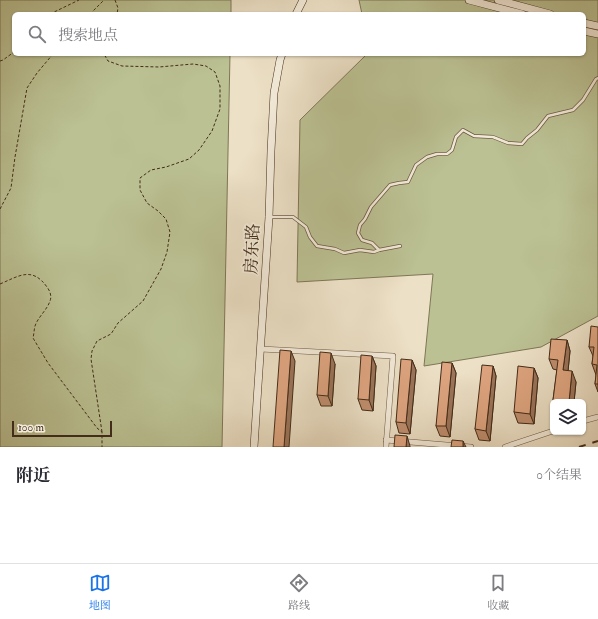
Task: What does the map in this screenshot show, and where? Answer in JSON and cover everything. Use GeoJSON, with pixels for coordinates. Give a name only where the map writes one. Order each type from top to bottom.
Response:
{"type":"FeatureCollection","features":[{"type":"Feature","properties":{"kind":"main road"},"geometry":{"type":"LineString","coordinates":[[297,12],[302,0]]}},
{"type":"Feature","properties":{"kind":"main road"},"geometry":{"type":"LineString","coordinates":[[469,0],[514,12]]}},
{"type":"Feature","properties":{"kind":"main road"},"geometry":{"type":"LineString","coordinates":[[498,0],[543,12]]}},
{"type":"Feature","properties":{"kind":"main road"},"geometry":{"type":"LineString","coordinates":[[586,23],[598,26]]}},
{"type":"Feature","properties":{"kind":"main road"},"geometry":{"type":"LineString","coordinates":[[586,31],[598,34]]}},
{"type":"Feature","properties":{"kind":"main road","name":"房东路"},"geometry":{"type":"LineString","coordinates":[[254,447],[269,217],[274,93],[282,56]]}},
{"type":"Feature","properties":{"kind":"street"},"geometry":{"type":"LineString","coordinates":[[261,349],[392,356],[386,447]]}},
{"type":"Feature","properties":{"kind":"street"},"geometry":{"type":"LineString","coordinates":[[586,420],[598,416]]}},
{"type":"Feature","properties":{"kind":"street"},"geometry":{"type":"LineString","coordinates":[[505,447],[550,432]]}},
{"type":"Feature","properties":{"kind":"street"},"geometry":{"type":"LineString","coordinates":[[386,440],[471,447]]}},
{"type":"Feature","properties":{"kind":"lane"},"geometry":{"type":"LineString","coordinates":[[379,250],[372,243],[362,240],[358,233],[360,225],[371,207],[390,185],[408,182],[416,165],[427,157],[436,154],[447,154],[452,150],[456,137],[463,130],[474,136],[494,137],[508,143],[522,144],[537,130],[548,116],[573,110],[583,100],[598,78]]}},
{"type":"Feature","properties":{"kind":"lane"},"geometry":{"type":"LineString","coordinates":[[269,217],[293,217],[306,227],[310,237],[317,246],[335,249],[344,253],[360,250],[374,252],[400,246]]}},
{"type":"Feature","properties":{"kind":"path"},"geometry":{"type":"LineString","coordinates":[[54,12],[79,0]]}},
{"type":"Feature","properties":{"kind":"path"},"geometry":{"type":"LineString","coordinates":[[92,12],[104,0]]}},
{"type":"Feature","properties":{"kind":"path"},"geometry":{"type":"LineString","coordinates":[[115,0],[118,8],[117,12]]}},
{"type":"Feature","properties":{"kind":"path"},"geometry":{"type":"LineString","coordinates":[[0,61],[12,53]]}},
{"type":"Feature","properties":{"kind":"path"},"geometry":{"type":"LineString","coordinates":[[0,209],[11,188],[27,88],[36,73],[52,56]]}},
{"type":"Feature","properties":{"kind":"path"},"geometry":{"type":"LineString","coordinates":[[102,447],[102,432],[91,359],[92,351],[97,341],[111,334],[118,323],[143,301],[161,268],[167,252],[170,232],[166,219],[147,203],[140,190],[140,178],[151,170],[166,167],[189,159],[199,150],[212,131],[220,109],[220,86],[215,72],[206,66],[193,64],[159,67],[122,66],[108,61],[105,56]]}},
{"type":"Feature","properties":{"kind":"path"},"geometry":{"type":"LineString","coordinates":[[0,284],[25,274],[30,274],[38,277],[51,293],[51,300],[36,325],[34,338],[48,363],[102,432]]}},
{"type":"Feature","properties":{"kind":"green space"},"geometry":{"type":"Polygon","coordinates":[[[0,0],[231,0],[231,12],[12,12],[12,56],[230,56],[222,447],[0,447],[0,0]]]}},
{"type":"Feature","properties":{"kind":"green space"},"geometry":{"type":"Polygon","coordinates":[[[359,0],[598,0],[598,316],[541,347],[424,366],[433,274],[297,282],[300,120],[365,56],[586,56],[586,12],[362,12],[359,0]]]}},
{"type":"Feature","properties":{"kind":"building"},"geometry":{"type":"Polygon","coordinates":[[[591,326],[598,327],[598,384],[595,384],[597,365],[592,364],[594,347],[589,347],[591,326]]]}},
{"type":"Feature","properties":{"kind":"building"},"geometry":{"type":"Polygon","coordinates":[[[551,339],[567,340],[563,370],[572,371],[569,399],[553,399],[558,360],[549,359],[551,339]]]}},
{"type":"Feature","properties":{"kind":"building"},"geometry":{"type":"Polygon","coordinates":[[[280,350],[291,351],[284,447],[273,447],[280,350]]]}},
{"type":"Feature","properties":{"kind":"building"},"geometry":{"type":"Polygon","coordinates":[[[320,352],[331,353],[328,396],[317,395],[320,352]]]}},
{"type":"Feature","properties":{"kind":"building"},"geometry":{"type":"Polygon","coordinates":[[[361,355],[372,356],[369,400],[358,399],[361,355]]]}},
{"type":"Feature","properties":{"kind":"building"},"geometry":{"type":"Polygon","coordinates":[[[401,359],[412,360],[406,423],[396,422],[401,359]]]}},
{"type":"Feature","properties":{"kind":"building"},"geometry":{"type":"Polygon","coordinates":[[[442,362],[452,363],[446,426],[436,426],[442,362]]]}},
{"type":"Feature","properties":{"kind":"building"},"geometry":{"type":"Polygon","coordinates":[[[482,365],[493,366],[486,431],[475,429],[482,365]]]}},
{"type":"Feature","properties":{"kind":"building"},"geometry":{"type":"Polygon","coordinates":[[[518,366],[534,368],[530,414],[514,412],[518,366]]]}},
{"type":"Feature","properties":{"kind":"building"},"geometry":{"type":"Polygon","coordinates":[[[395,435],[407,436],[406,447],[394,447],[395,435]]]}},
{"type":"Feature","properties":{"kind":"building"},"geometry":{"type":"Polygon","coordinates":[[[452,440],[463,441],[463,447],[451,447],[452,440]]]}},
{"type":"Feature","properties":{"kind":"railway"},"geometry":{"type":"LineString","coordinates":[[579,447],[598,441]]}}]}
